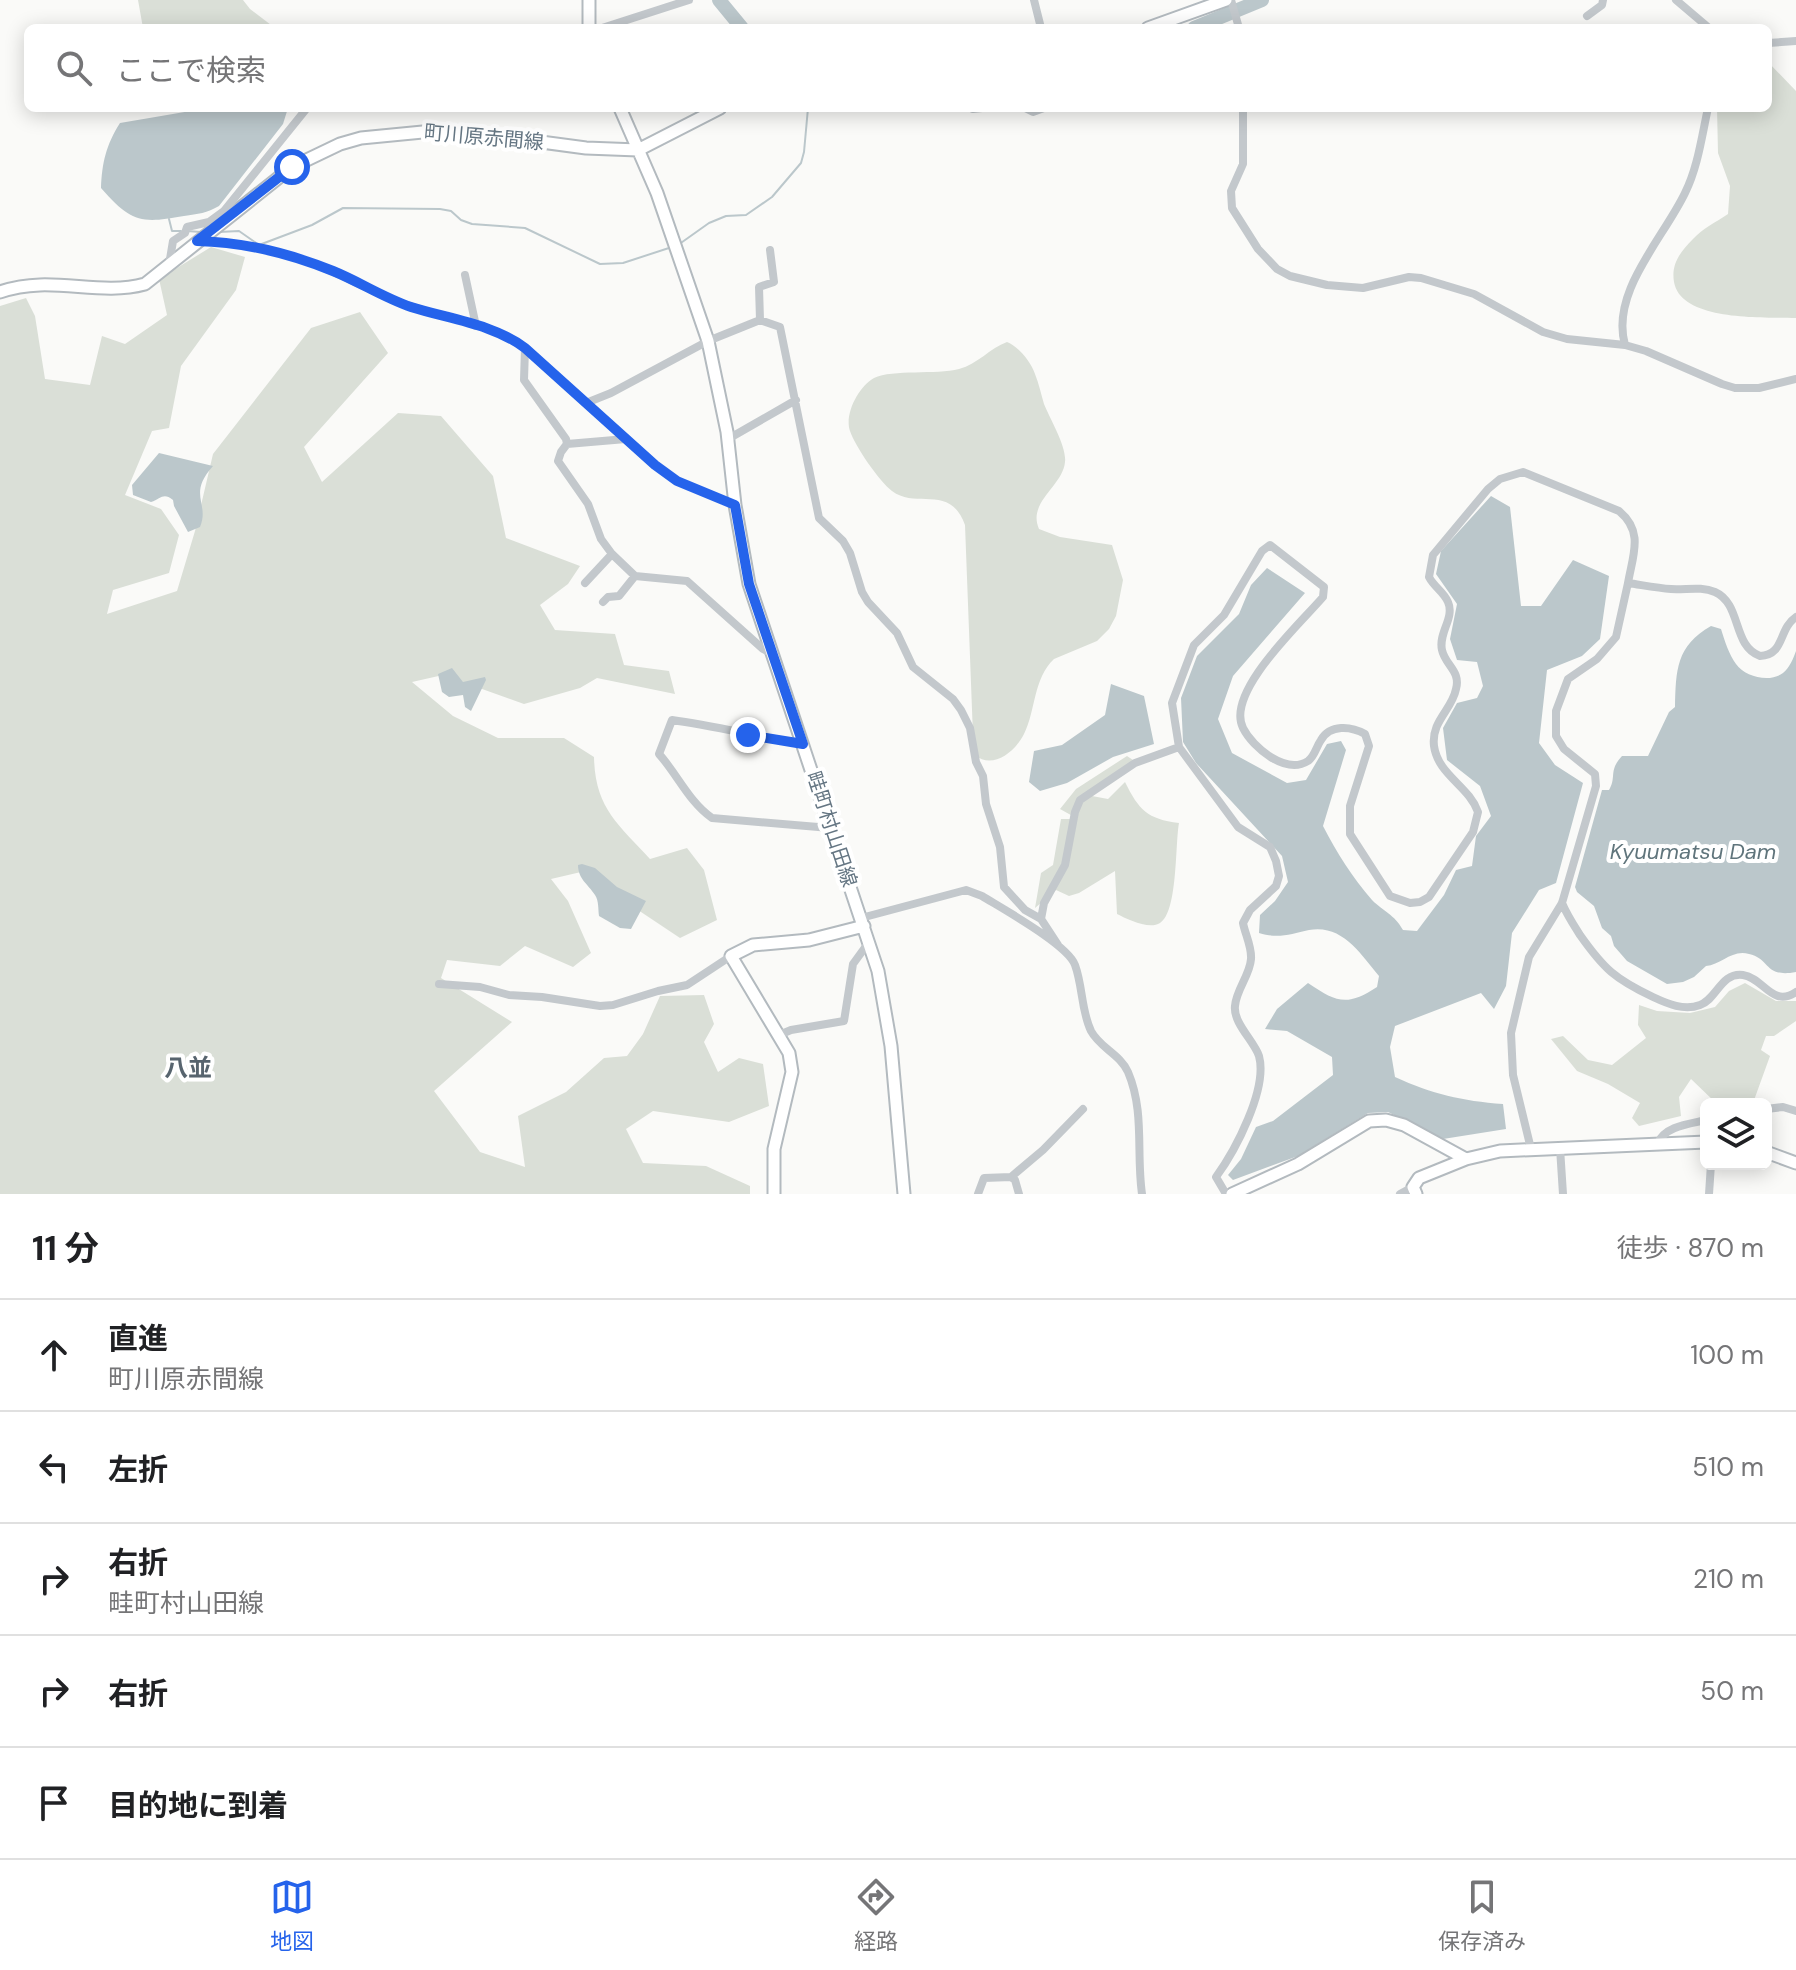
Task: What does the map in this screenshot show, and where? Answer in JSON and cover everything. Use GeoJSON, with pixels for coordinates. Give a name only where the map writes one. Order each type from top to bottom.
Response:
{"type":"FeatureCollection","features":[{"type":"Feature","properties":{"kind":"main road"},"geometry":{"type":"LineString","coordinates":[[589,0],[589,24]]}},
{"type":"Feature","properties":{"kind":"main road"},"geometry":{"type":"LineString","coordinates":[[1161,24],[1230,2]]}},
{"type":"Feature","properties":{"kind":"main road","name":"畦町村山田線"},"geometry":{"type":"LineString","coordinates":[[622,112],[657,193],[708,341],[728,439],[735,505],[749,584],[878,971],[891,1046],[904,1194]]}},
{"type":"Feature","properties":{"kind":"main road","name":"町川原赤間線"},"geometry":{"type":"LineString","coordinates":[[0,292],[37,283],[114,288],[137,286],[153,279],[292,167],[319,153],[361,138],[407,131],[459,131],[586,148],[638,150],[712,112]]}},
{"type":"Feature","properties":{"kind":"main road"},"geometry":{"type":"LineString","coordinates":[[774,1194],[774,1149],[792,1072],[789,1053],[731,956],[753,945],[809,940],[863,922]]}},
{"type":"Feature","properties":{"kind":"main road"},"geometry":{"type":"LineString","coordinates":[[1229,1194],[1298,1164],[1369,1121],[1386,1120],[1404,1125],[1466,1159]]}},
{"type":"Feature","properties":{"kind":"main road"},"geometry":{"type":"LineString","coordinates":[[1415,1190],[1419,1178],[1466,1159],[1500,1151],[1700,1142]]}},
{"type":"Feature","properties":{"kind":"main road"},"geometry":{"type":"LineString","coordinates":[[1772,1154],[1796,1163]]}},
{"type":"Feature","properties":{"kind":"street"},"geometry":{"type":"LineString","coordinates":[[614,24],[689,0]]}},
{"type":"Feature","properties":{"kind":"street"},"geometry":{"type":"LineString","coordinates":[[1034,0],[1040,24]]}},
{"type":"Feature","properties":{"kind":"street"},"geometry":{"type":"LineString","coordinates":[[1587,16],[1602,5],[1603,0]]}},
{"type":"Feature","properties":{"kind":"street"},"geometry":{"type":"LineString","coordinates":[[1676,0],[1704,24]]}},
{"type":"Feature","properties":{"kind":"street"},"geometry":{"type":"LineString","coordinates":[[1230,2],[1238,23]]}},
{"type":"Feature","properties":{"kind":"street"},"geometry":{"type":"LineString","coordinates":[[1772,43],[1796,41]]}},
{"type":"Feature","properties":{"kind":"street"},"geometry":{"type":"LineString","coordinates":[[169,266],[173,241],[185,233],[187,227],[209,222],[224,211],[304,112]]}},
{"type":"Feature","properties":{"kind":"street"},"geometry":{"type":"LineString","coordinates":[[1243,112],[1243,164],[1231,191],[1232,208],[1258,249],[1277,269],[1290,276],[1327,285],[1363,288],[1409,277],[1421,278],[1484,299],[1543,332],[1567,339],[1625,345],[1664,357],[1706,379],[1735,388],[1759,388],[1796,379]]}},
{"type":"Feature","properties":{"kind":"street"},"geometry":{"type":"LineString","coordinates":[[1625,345],[1621,316],[1624,305],[1631,287],[1687,191],[1707,112]]}},
{"type":"Feature","properties":{"kind":"street"},"geometry":{"type":"LineString","coordinates":[[197,241],[230,242],[305,261],[389,299],[507,337],[525,348],[655,465],[677,481],[735,505]]}},
{"type":"Feature","properties":{"kind":"street"},"geometry":{"type":"LineString","coordinates":[[760,320],[759,287],[774,282],[770,250]]}},
{"type":"Feature","properties":{"kind":"street"},"geometry":{"type":"LineString","coordinates":[[465,275],[476,326]]}},
{"type":"Feature","properties":{"kind":"street"},"geometry":{"type":"LineString","coordinates":[[586,403],[622,388],[708,341],[760,320],[780,327],[819,518],[843,541],[862,592],[897,633],[913,667],[953,699],[970,728],[976,762],[983,776],[986,804],[1000,847],[1004,887],[1025,910],[1041,919],[1058,945],[1074,961],[1091,1030],[1116,1055],[1128,1073],[1140,1122],[1142,1194]]}},
{"type":"Feature","properties":{"kind":"street"},"geometry":{"type":"LineString","coordinates":[[525,348],[524,380],[560,429],[567,444]]}},
{"type":"Feature","properties":{"kind":"street"},"geometry":{"type":"LineString","coordinates":[[728,439],[796,400]]}},
{"type":"Feature","properties":{"kind":"street"},"geometry":{"type":"LineString","coordinates":[[627,439],[567,444],[558,461],[588,504],[601,539],[635,576],[687,581],[771,653]]}},
{"type":"Feature","properties":{"kind":"street"},"geometry":{"type":"LineString","coordinates":[[1229,1194],[1216,1177],[1234,1152],[1246,1123],[1257,1092],[1260,1059],[1237,1017],[1235,1007],[1251,960],[1243,923],[1250,910],[1276,886],[1279,876],[1270,847],[1238,827],[1179,747],[1172,703],[1194,645],[1224,615],[1262,551],[1270,545],[1324,587],[1323,597],[1264,663],[1244,695],[1240,719],[1244,730],[1273,758],[1293,765],[1313,756],[1324,734],[1333,730],[1351,728],[1365,734],[1369,746],[1350,806],[1350,834],[1390,896],[1410,903],[1420,902],[1429,897],[1473,832],[1478,812],[1467,793],[1442,767],[1434,746],[1438,721],[1458,685],[1457,675],[1442,651],[1441,641],[1450,612],[1449,603],[1429,577],[1433,555],[1488,489],[1500,479],[1523,472],[1619,511],[1635,531],[1616,637],[1597,659],[1568,679],[1556,711],[1556,736],[1564,749],[1595,774],[1596,786],[1562,903],[1529,957],[1511,1033],[1513,1075],[1531,1149]]}},
{"type":"Feature","properties":{"kind":"street"},"geometry":{"type":"LineString","coordinates":[[585,583],[612,554]]}},
{"type":"Feature","properties":{"kind":"street"},"geometry":{"type":"LineString","coordinates":[[603,602],[608,597],[619,596],[635,576]]}},
{"type":"Feature","properties":{"kind":"street"},"geometry":{"type":"LineString","coordinates":[[1628,583],[1715,592],[1725,599],[1731,609],[1746,647],[1760,656],[1774,653],[1779,648],[1784,629],[1796,617]]}},
{"type":"Feature","properties":{"kind":"street"},"geometry":{"type":"LineString","coordinates":[[803,744],[672,720],[659,754],[672,769],[681,787],[712,818],[830,828]]}},
{"type":"Feature","properties":{"kind":"street"},"geometry":{"type":"LineString","coordinates":[[1041,919],[1044,903],[1065,865],[1080,800],[1135,763],[1179,747]]}},
{"type":"Feature","properties":{"kind":"street"},"geometry":{"type":"LineString","coordinates":[[863,922],[966,890],[982,896],[1058,945]]}},
{"type":"Feature","properties":{"kind":"street"},"geometry":{"type":"LineString","coordinates":[[1562,903],[1568,918],[1595,958],[1610,973],[1663,1001],[1683,1007],[1697,1007],[1711,999],[1726,980],[1742,975],[1752,978],[1778,997],[1785,998],[1796,992]]}},
{"type":"Feature","properties":{"kind":"street"},"geometry":{"type":"LineString","coordinates":[[779,1035],[844,1021],[853,964],[869,942]]}},
{"type":"Feature","properties":{"kind":"street"},"geometry":{"type":"LineString","coordinates":[[439,984],[480,987],[509,995],[600,1006],[613,1005],[687,985],[731,956]]}},
{"type":"Feature","properties":{"kind":"street"},"geometry":{"type":"LineString","coordinates":[[1772,1108],[1783,1107],[1796,1111]]}},
{"type":"Feature","properties":{"kind":"street"},"geometry":{"type":"LineString","coordinates":[[978,1194],[984,1178],[1011,1177],[1083,1109]]}},
{"type":"Feature","properties":{"kind":"street"},"geometry":{"type":"LineString","coordinates":[[1658,1143],[1662,1135],[1675,1128],[1700,1122]]}},
{"type":"Feature","properties":{"kind":"street"},"geometry":{"type":"LineString","coordinates":[[1560,1148],[1563,1194]]}},
{"type":"Feature","properties":{"kind":"street"},"geometry":{"type":"LineString","coordinates":[[1708,1194],[1710,1170]]}},
{"type":"Feature","properties":{"kind":"street"},"geometry":{"type":"LineString","coordinates":[[1011,1177],[1019,1194]]}},
{"type":"Feature","properties":{"kind":"street"},"geometry":{"type":"LineString","coordinates":[[1400,1194],[1415,1190]]}},
{"type":"Feature","properties":{"kind":"shaded area"},"geometry":{"type":"Polygon","coordinates":[[[138,0],[243,0],[270,24],[142,24],[138,0]]]}},
{"type":"Feature","properties":{"kind":"shaded area"},"geometry":{"type":"Polygon","coordinates":[[[1772,66],[1796,91],[1796,318],[1726,315],[1708,311],[1680,295],[1673,276],[1675,264],[1684,249],[1701,232],[1728,214],[1730,186],[1718,153],[1717,112],[1772,112],[1772,66]]]}},
{"type":"Feature","properties":{"kind":"shaded area"},"geometry":{"type":"Polygon","coordinates":[[[211,247],[245,257],[236,290],[181,366],[169,428],[152,431],[125,495],[161,509],[179,535],[169,573],[113,590],[107,614],[177,591],[213,454],[311,328],[360,312],[388,353],[304,447],[322,482],[398,413],[441,416],[493,476],[506,538],[580,566],[568,584],[540,605],[555,630],[615,634],[624,665],[669,671],[675,694],[597,678],[580,688],[524,704],[443,675],[412,682],[453,716],[498,738],[564,738],[594,757],[599,790],[618,825],[650,859],[687,848],[704,870],[717,920],[680,938],[581,872],[551,879],[568,901],[591,953],[573,967],[525,946],[500,966],[447,960],[441,978],[512,1022],[434,1091],[480,1152],[525,1167],[518,1116],[566,1092],[604,1058],[627,1056],[643,1034],[660,996],[704,995],[714,1024],[704,1042],[718,1072],[739,1058],[763,1064],[769,1106],[729,1122],[653,1111],[626,1129],[643,1163],[706,1166],[750,1186],[750,1194],[0,1194],[0,306],[26,298],[35,316],[45,379],[90,385],[102,336],[125,344],[167,315],[159,279],[211,247]]]}},
{"type":"Feature","properties":{"kind":"shaded area"},"geometry":{"type":"Polygon","coordinates":[[[1007,342],[1020,351],[1033,369],[1065,456],[1063,471],[1041,502],[1037,519],[1039,529],[1060,537],[1112,545],[1123,580],[1116,616],[1109,629],[1097,641],[1054,659],[1038,685],[1028,725],[1020,741],[1009,753],[989,761],[975,755],[973,736],[965,525],[959,512],[951,505],[932,499],[902,496],[892,491],[862,454],[850,431],[849,417],[854,401],[874,378],[959,369],[1007,342]]]}},
{"type":"Feature","properties":{"kind":"shaded area"},"geometry":{"type":"Polygon","coordinates":[[[1127,756],[1136,762],[1092,796],[1108,799],[1125,782],[1145,812],[1179,823],[1173,892],[1166,916],[1160,923],[1150,925],[1117,914],[1115,871],[1079,893],[1069,896],[1056,890],[1035,908],[1041,873],[1053,865],[1061,819],[1078,819],[1060,809],[1076,789],[1127,756]]]}},
{"type":"Feature","properties":{"kind":"shaded area"},"geometry":{"type":"Polygon","coordinates":[[[1745,983],[1776,1001],[1796,1001],[1796,1021],[1774,1036],[1766,1036],[1761,1050],[1770,1056],[1755,1098],[1711,1098],[1691,1079],[1679,1097],[1681,1116],[1639,1126],[1632,1118],[1640,1103],[1608,1084],[1577,1071],[1551,1039],[1563,1036],[1588,1060],[1612,1065],[1646,1038],[1638,1025],[1639,1005],[1657,1011],[1690,1013],[1715,1007],[1729,991],[1745,983]]]}},
{"type":"Feature","properties":{"kind":"water"},"geometry":{"type":"Polygon","coordinates":[[[185,112],[287,112],[283,124],[219,206],[198,214],[157,220],[129,214],[101,188],[106,154],[120,123],[185,112]]]}},
{"type":"Feature","properties":{"kind":"water"},"geometry":{"type":"Polygon","coordinates":[[[159,453],[213,466],[201,484],[203,511],[200,527],[188,532],[170,498],[164,496],[151,502],[133,495],[132,485],[159,453]]]}},
{"type":"Feature","properties":{"kind":"water"},"geometry":{"type":"Polygon","coordinates":[[[1491,496],[1510,507],[1521,606],[1541,606],[1573,560],[1609,576],[1600,639],[1582,656],[1547,670],[1539,743],[1555,765],[1583,783],[1556,883],[1539,890],[1512,933],[1506,986],[1494,1009],[1481,993],[1395,1026],[1390,1047],[1395,1077],[1448,1096],[1503,1104],[1506,1129],[1443,1139],[1388,1112],[1368,1113],[1298,1156],[1233,1180],[1228,1175],[1241,1159],[1256,1127],[1273,1121],[1333,1075],[1332,1057],[1287,1031],[1265,1029],[1277,1009],[1308,983],[1334,998],[1349,1000],[1377,987],[1379,976],[1349,942],[1331,931],[1309,930],[1278,936],[1259,933],[1260,915],[1288,882],[1282,856],[1196,763],[1183,742],[1181,698],[1197,656],[1239,614],[1251,585],[1267,568],[1305,593],[1233,676],[1218,719],[1232,753],[1287,783],[1306,780],[1327,744],[1341,741],[1346,750],[1323,826],[1345,864],[1372,900],[1403,930],[1417,931],[1444,895],[1456,870],[1472,866],[1476,836],[1491,816],[1480,786],[1447,760],[1443,728],[1457,703],[1477,698],[1483,686],[1477,662],[1457,660],[1450,639],[1457,604],[1436,574],[1441,551],[1491,496]]]}},
{"type":"Feature","properties":{"kind":"water","name":"Kyuumatsu Dam"},"geometry":{"type":"Polygon","coordinates":[[[1711,626],[1721,629],[1736,664],[1751,675],[1765,678],[1778,676],[1788,668],[1796,651],[1796,972],[1778,972],[1756,956],[1743,953],[1706,966],[1683,982],[1667,984],[1627,961],[1602,928],[1594,906],[1575,887],[1602,790],[1609,790],[1615,766],[1622,756],[1648,756],[1669,712],[1675,707],[1676,682],[1684,651],[1711,626]]]}},
{"type":"Feature","properties":{"kind":"water"},"geometry":{"type":"Polygon","coordinates":[[[452,668],[463,682],[485,677],[471,711],[465,707],[463,695],[449,697],[442,692],[438,674],[452,668]]]}},
{"type":"Feature","properties":{"kind":"water"},"geometry":{"type":"Polygon","coordinates":[[[1111,684],[1144,696],[1154,744],[1113,757],[1067,783],[1040,791],[1029,782],[1034,751],[1062,745],[1105,715],[1111,684]]]}},
{"type":"Feature","properties":{"kind":"water"},"geometry":{"type":"Polygon","coordinates":[[[578,865],[595,868],[617,887],[646,901],[631,929],[620,928],[599,916],[596,897],[580,874],[578,865]]]}},
{"type":"Feature","properties":{"kind":"waterway"},"geometry":{"type":"LineString","coordinates":[[719,0],[739,24]]}},
{"type":"Feature","properties":{"kind":"waterway"},"geometry":{"type":"LineString","coordinates":[[1204,24],[1262,0]]}},
{"type":"Feature","properties":{"kind":"waterway"},"geometry":{"type":"LineString","coordinates":[[678,245],[709,223],[726,216],[746,215],[772,197],[801,163],[808,112]]}},
{"type":"Feature","properties":{"kind":"waterway"},"geometry":{"type":"LineString","coordinates":[[219,232],[239,231],[259,245],[312,225],[343,208],[440,209],[451,211],[472,224],[525,228],[600,264],[623,263],[672,247]]}},
{"type":"Feature","properties":{"kind":"waterway"},"geometry":{"type":"LineString","coordinates":[[169,219],[172,231],[181,231]]}},
{"type":"Feature","properties":{"kind":"waterway"},"geometry":{"type":"LineString","coordinates":[[187,231],[201,232]]}},
{"type":"Feature","properties":{"kind":"district","name":"八並"},"geometry":{"type":"Point","coordinates":[188,1068]}},
{"type":"Feature","properties":{"kind":"route"},"geometry":{"type":"LineString","coordinates":[[292,167],[197,241],[230,242],[305,261],[389,299],[507,337],[525,348],[655,465],[677,481],[735,505],[749,584],[803,744],[748,735]]}}]}
